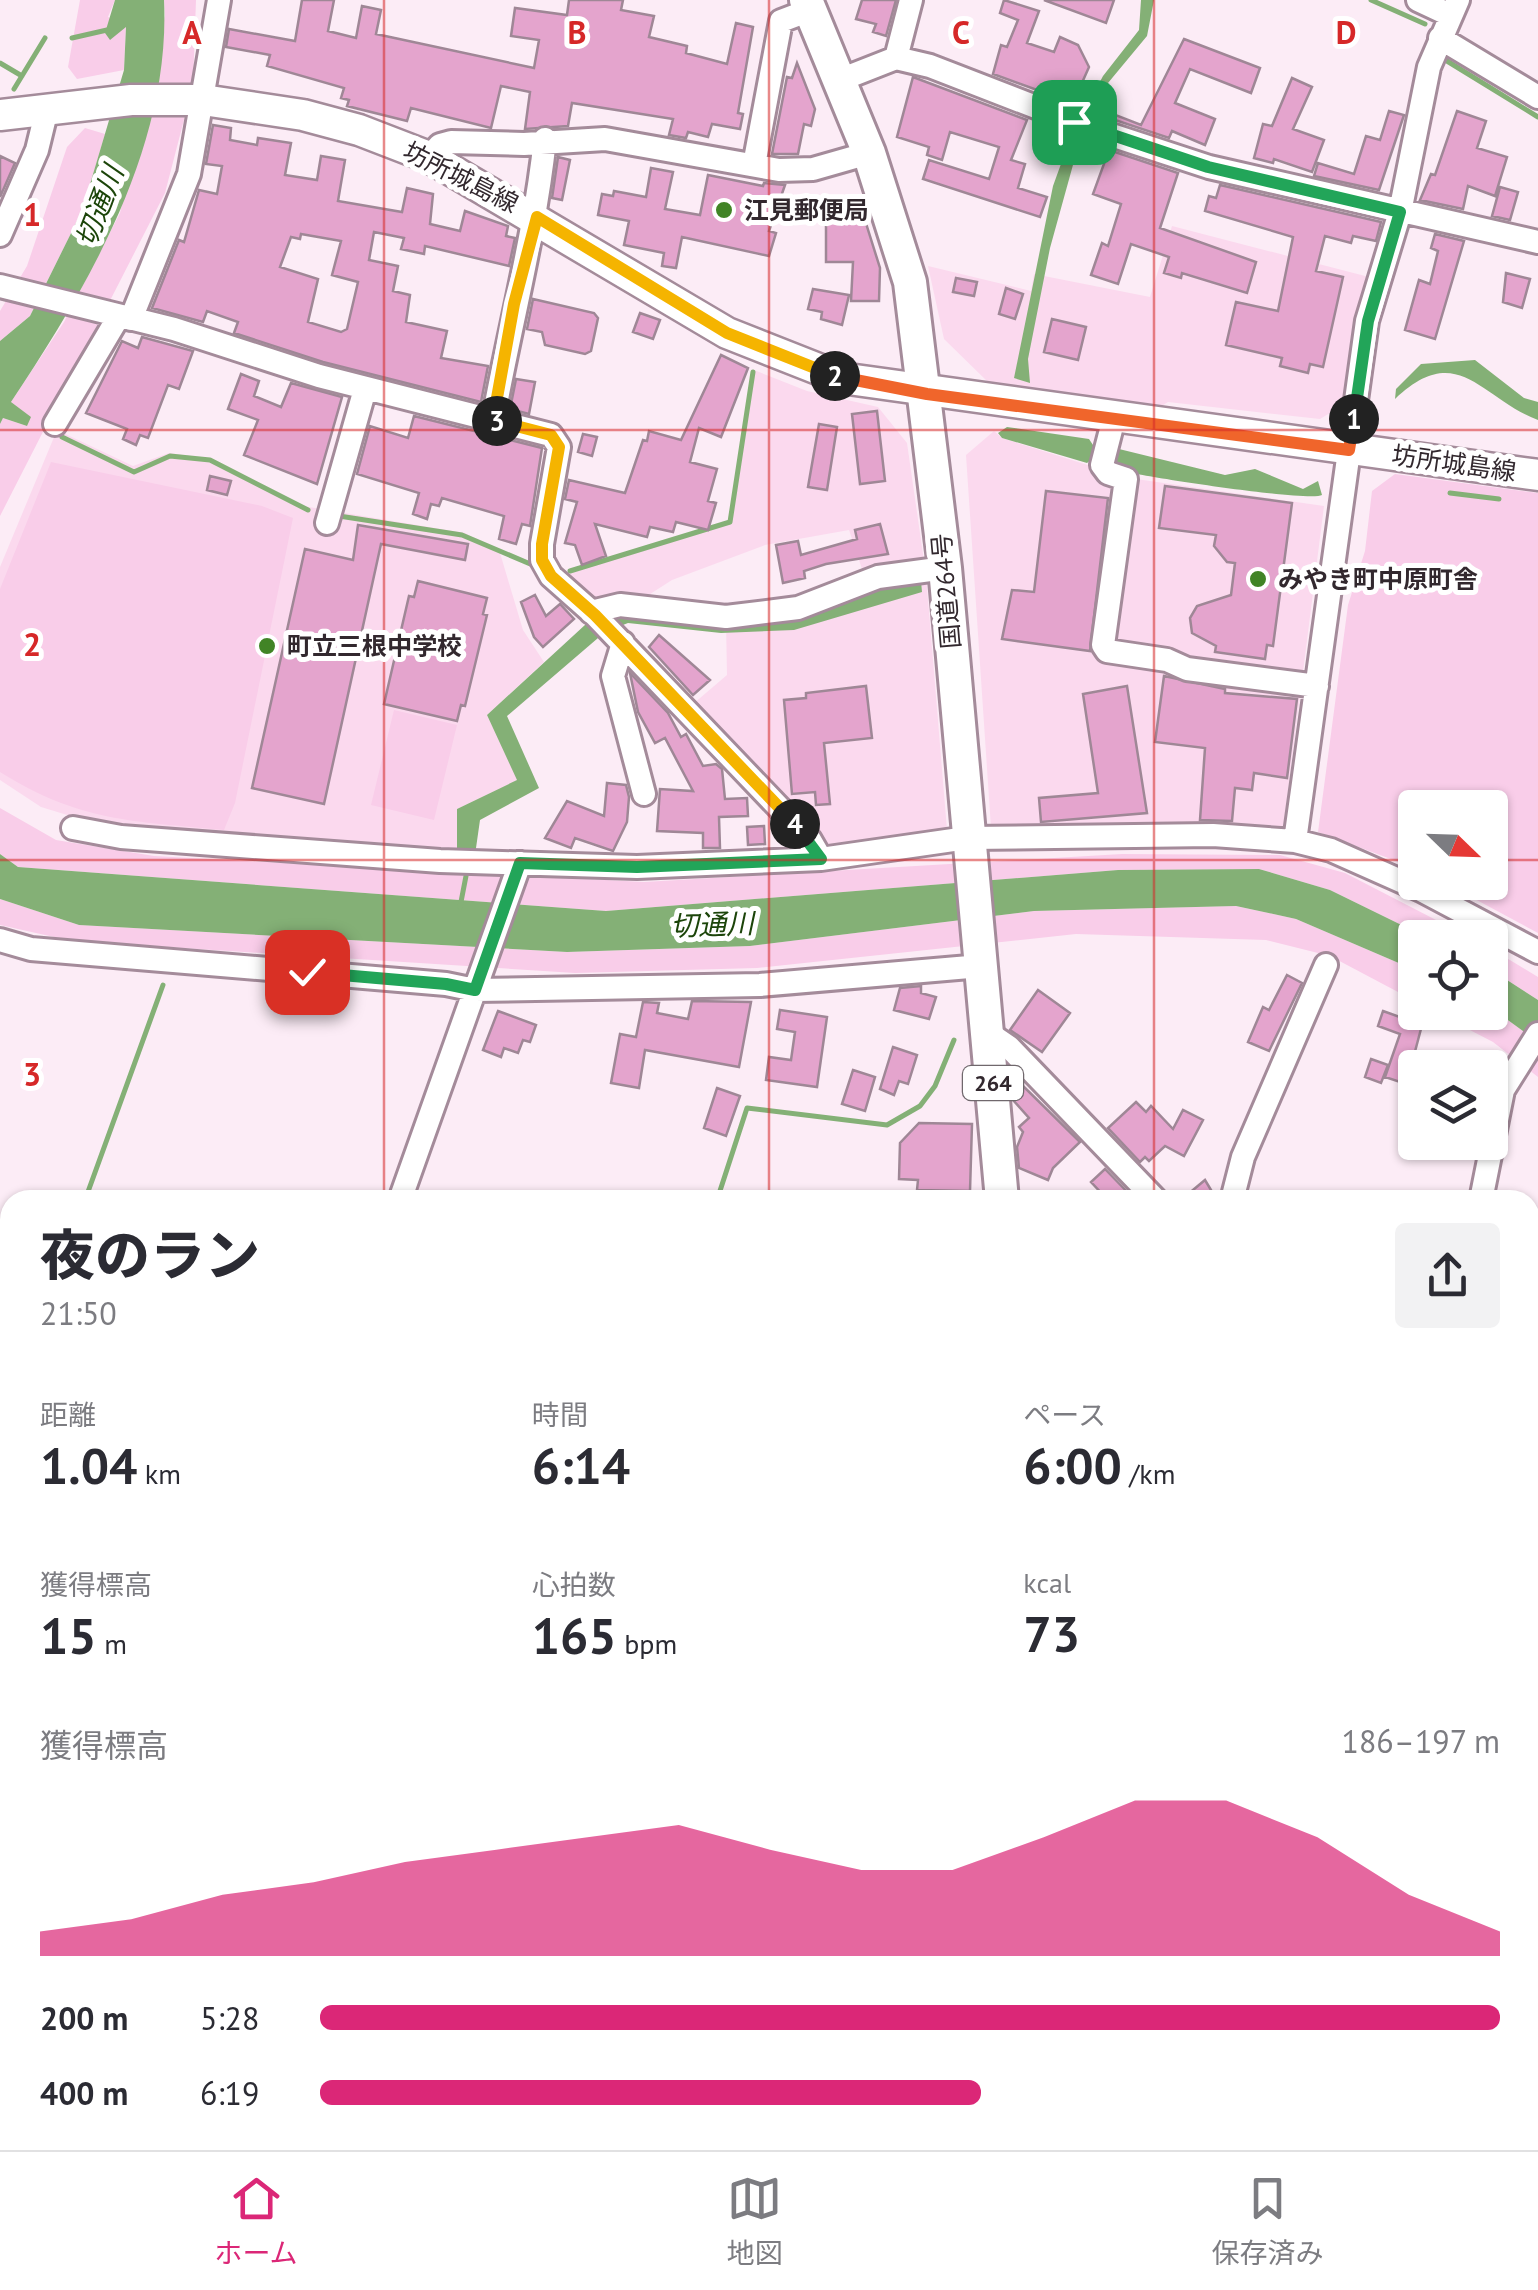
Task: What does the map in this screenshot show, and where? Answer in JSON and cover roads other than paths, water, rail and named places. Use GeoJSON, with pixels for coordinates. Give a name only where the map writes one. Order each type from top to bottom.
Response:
{"type":"FeatureCollection","features":[{"type":"Feature","properties":{"kind":"highway","name":"国道264号"},"geometry":{"type":"LineString","coordinates":[[808,5],[869,153],[910,282],[927,394],[945,568],[1001,1190]]}},
{"type":"Feature","properties":{"kind":"main road","name":"坊所城島線"},"geometry":{"type":"LineString","coordinates":[[0,115],[132,100],[203,100],[302,115],[359,130],[429,157],[537,217],[727,333],[841,378],[927,394],[1107,443],[1349,450],[1538,475]]}},
{"type":"Feature","properties":{"kind":"street"},"geometry":{"type":"LineString","coordinates":[[55,424],[121,316],[189,174],[219,0]]}},
{"type":"Feature","properties":{"kind":"street"},"geometry":{"type":"LineString","coordinates":[[896,58],[911,0]]}},
{"type":"Feature","properties":{"kind":"street"},"geometry":{"type":"LineString","coordinates":[[1295,841],[1368,321],[1400,212],[1429,68],[1454,7],[1418,0]]}},
{"type":"Feature","properties":{"kind":"street"},"geometry":{"type":"LineString","coordinates":[[754,165],[781,20],[808,5]]}},
{"type":"Feature","properties":{"kind":"street"},"geometry":{"type":"LineString","coordinates":[[1440,38],[1538,97]]}},
{"type":"Feature","properties":{"kind":"street"},"geometry":{"type":"LineString","coordinates":[[840,80],[896,58],[930,66],[1082,125],[1208,167],[1538,242]]}},
{"type":"Feature","properties":{"kind":"street"},"geometry":{"type":"LineString","coordinates":[[0,234],[37,150],[47,108]]}},
{"type":"Feature","properties":{"kind":"street"},"geometry":{"type":"LineString","coordinates":[[429,157],[440,145],[451,142],[524,144],[605,138],[754,165],[813,169],[869,153]]}},
{"type":"Feature","properties":{"kind":"street"},"geometry":{"type":"LineString","coordinates":[[493,420],[514,304],[537,217],[545,140]]}},
{"type":"Feature","properties":{"kind":"street"},"geometry":{"type":"LineString","coordinates":[[0,286],[121,316],[365,388],[555,438],[559,447],[542,560],[551,576],[593,613],[810,840],[821,859]]}},
{"type":"Feature","properties":{"kind":"street"},"geometry":{"type":"LineString","coordinates":[[327,523],[365,388]]}},
{"type":"Feature","properties":{"kind":"street"},"geometry":{"type":"LineString","coordinates":[[1107,443],[1108,472],[1126,479],[1103,645],[1106,652],[1166,660],[1187,669],[1317,686]]}},
{"type":"Feature","properties":{"kind":"street"},"geometry":{"type":"LineString","coordinates":[[593,613],[620,605],[726,617],[798,608],[878,576],[945,568]]}},
{"type":"Feature","properties":{"kind":"street"},"geometry":{"type":"LineString","coordinates":[[619,640],[613,676],[644,794]]}},
{"type":"Feature","properties":{"kind":"street"},"geometry":{"type":"LineString","coordinates":[[73,828],[121,837],[519,867],[637,867],[821,859],[968,844],[1213,835],[1295,841],[1331,850],[1421,890],[1538,952]]}},
{"type":"Feature","properties":{"kind":"street"},"geometry":{"type":"LineString","coordinates":[[404,1190],[519,867]]}},
{"type":"Feature","properties":{"kind":"street"},"geometry":{"type":"LineString","coordinates":[[0,940],[31,949],[477,986],[760,985],[981,966]]}},
{"type":"Feature","properties":{"kind":"street"},"geometry":{"type":"LineString","coordinates":[[1234,1190],[1242,1157],[1326,965]]}},
{"type":"Feature","properties":{"kind":"street"},"geometry":{"type":"LineString","coordinates":[[990,1034],[1009,1047],[1146,1190]]}},
{"type":"Feature","properties":{"kind":"street"},"geometry":{"type":"LineString","coordinates":[[1484,1190],[1503,1090],[1538,1034]]}},
{"type":"Feature","properties":{"kind":"water","name":"切通川"},"geometry":{"type":"Polygon","coordinates":[[[115,0],[164,0],[163,54],[154,108],[139,161],[96,262],[11,402],[31,417],[27,426],[3,418],[0,424],[0,341],[30,316],[82,211],[124,70],[126,27],[110,40],[105,33],[115,0]]]}},
{"type":"Feature","properties":{"kind":"water"},"geometry":{"type":"Polygon","coordinates":[[[1141,0],[1154,0],[1147,36],[1108,83],[1081,136],[1050,248],[1028,359],[1030,383],[1014,378],[1053,186],[1070,139],[1103,76],[1139,30],[1141,0]]]}},
{"type":"Feature","properties":{"kind":"water"},"geometry":{"type":"Polygon","coordinates":[[[1475,360],[1524,398],[1538,402],[1538,420],[1469,379],[1453,374],[1436,374],[1417,382],[1395,399],[1396,389],[1421,364],[1475,360]]]}},
{"type":"Feature","properties":{"kind":"water"},"geometry":{"type":"Polygon","coordinates":[[[1007,427],[1089,439],[1095,448],[1119,449],[1225,475],[1255,469],[1303,489],[1318,481],[1322,495],[1262,492],[1128,472],[1002,438],[998,433],[1007,427]]]}},
{"type":"Feature","properties":{"kind":"water"},"geometry":{"type":"Polygon","coordinates":[[[921,581],[922,592],[794,630],[721,633],[628,623],[605,632],[507,716],[539,788],[480,820],[475,855],[457,854],[457,809],[517,780],[487,715],[598,613],[726,622],[869,587],[921,581]]]}},
{"type":"Feature","properties":{"kind":"water","name":"切通川"},"geometry":{"type":"Polygon","coordinates":[[[0,854],[18,867],[606,911],[1118,870],[1259,869],[1330,890],[1398,923],[1398,963],[1296,919],[1236,906],[1034,911],[750,946],[567,952],[79,925],[0,899],[0,854]]]}},
{"type":"Feature","properties":{"kind":"water"},"geometry":{"type":"Polygon","coordinates":[[[1508,981],[1538,1000],[1538,1042],[1508,1020],[1508,981]]]}},
{"type":"Feature","properties":{"kind":"waterway"},"geometry":{"type":"LineString","coordinates":[[1371,0],[1425,24]]}},
{"type":"Feature","properties":{"kind":"waterway"},"geometry":{"type":"LineString","coordinates":[[72,38],[107,30]]}},
{"type":"Feature","properties":{"kind":"waterway"},"geometry":{"type":"LineString","coordinates":[[14,89],[45,38]]}},
{"type":"Feature","properties":{"kind":"waterway"},"geometry":{"type":"LineString","coordinates":[[1447,61],[1538,117]]}},
{"type":"Feature","properties":{"kind":"waterway"},"geometry":{"type":"LineString","coordinates":[[0,63],[22,76]]}},
{"type":"Feature","properties":{"kind":"waterway"},"geometry":{"type":"LineString","coordinates":[[570,571],[730,522],[753,372]]}},
{"type":"Feature","properties":{"kind":"waterway"},"geometry":{"type":"LineString","coordinates":[[62,437],[134,472],[170,456],[210,460],[308,510]]}},
{"type":"Feature","properties":{"kind":"waterway"},"geometry":{"type":"LineString","coordinates":[[1450,493],[1499,499]]}},
{"type":"Feature","properties":{"kind":"waterway"},"geometry":{"type":"LineString","coordinates":[[339,516],[462,535],[535,566]]}},
{"type":"Feature","properties":{"kind":"waterway"},"geometry":{"type":"LineString","coordinates":[[460,907],[466,876]]}},
{"type":"Feature","properties":{"kind":"waterway"},"geometry":{"type":"LineString","coordinates":[[89,1190],[163,985]]}},
{"type":"Feature","properties":{"kind":"waterway"},"geometry":{"type":"LineString","coordinates":[[720,1190],[747,1108],[887,1125],[920,1106],[935,1086],[954,1040]]}},
{"type":"Feature","properties":{"kind":"place","name":"江見郵便局"},"geometry":{"type":"Point","coordinates":[724,210]}},
{"type":"Feature","properties":{"kind":"place","name":"みやき町中原町舎"},"geometry":{"type":"Point","coordinates":[1258,579]}},
{"type":"Feature","properties":{"kind":"place","name":"町立三根中学校"},"geometry":{"type":"Point","coordinates":[267,646]}}]}
